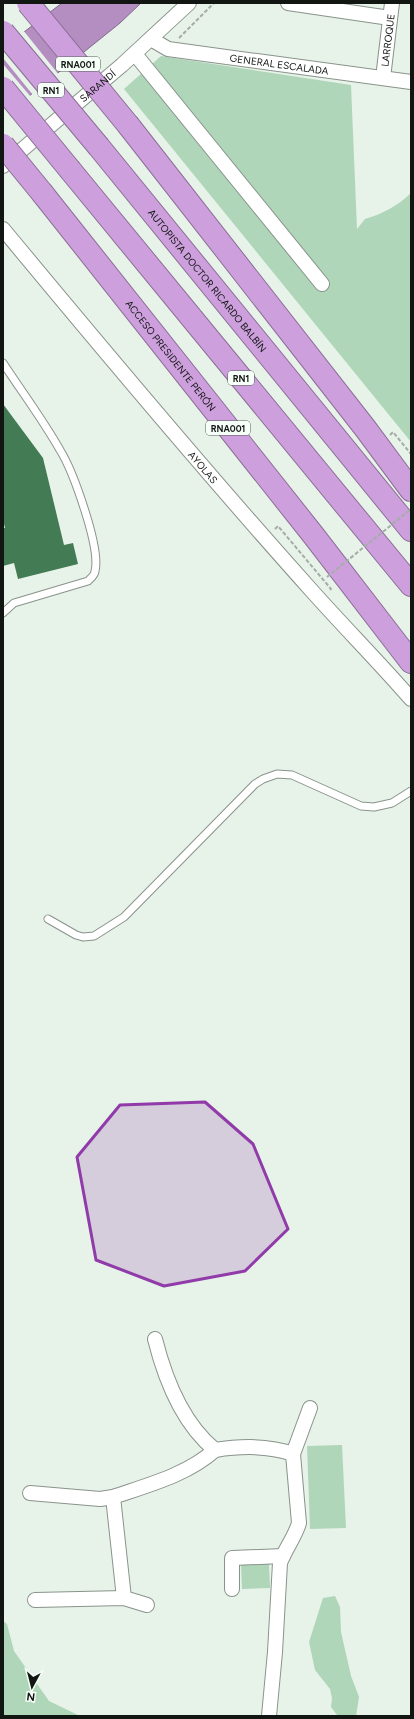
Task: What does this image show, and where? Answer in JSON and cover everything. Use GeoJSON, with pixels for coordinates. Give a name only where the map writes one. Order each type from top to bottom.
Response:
{"type":"FeatureCollection","features":[{"type":"Feature","properties":{"kind":"highway","name":"RNA001"},"geometry":{"type":"LineString","coordinates":[[28,3],[129,126],[365,428],[411,490]]}},
{"type":"Feature","properties":{"kind":"highway","name":"AUTOPISTA DOCTOR RICARDO BALBÍN"},"geometry":{"type":"LineString","coordinates":[[3,32],[99,147],[411,530]]}},
{"type":"Feature","properties":{"kind":"highway","name":"RN1"},"geometry":{"type":"LineString","coordinates":[[3,88],[411,585]]}},
{"type":"Feature","properties":{"kind":"highway","name":"ACCESO PRESIDENTE PERÓN"},"geometry":{"type":"LineString","coordinates":[[3,145],[314,536],[411,662]]}},
{"type":"Feature","properties":{"kind":"street","name":"SARANDÍ"},"geometry":{"type":"LineString","coordinates":[[3,166],[135,54],[189,3]]}},
{"type":"Feature","properties":{"kind":"street"},"geometry":{"type":"LineString","coordinates":[[288,3],[390,18]]}},
{"type":"Feature","properties":{"kind":"street","name":"LARROQUE"},"geometry":{"type":"LineString","coordinates":[[383,78],[392,3]]}},
{"type":"Feature","properties":{"kind":"street","name":"GENERAL ESCALADA"},"geometry":{"type":"LineString","coordinates":[[151,39],[168,49],[411,82]]}},
{"type":"Feature","properties":{"kind":"street"},"geometry":{"type":"LineString","coordinates":[[135,54],[322,284]]}},
{"type":"Feature","properties":{"kind":"street","name":"AYOLAS"},"geometry":{"type":"LineString","coordinates":[[3,229],[116,365],[311,590],[411,699]]}},
{"type":"Feature","properties":{"kind":"street"},"geometry":{"type":"LineString","coordinates":[[155,1339],[162,1368],[194,1429],[215,1450]]}},
{"type":"Feature","properties":{"kind":"street"},"geometry":{"type":"LineString","coordinates":[[269,1716],[275,1652],[280,1563],[296,1533],[299,1523],[293,1454],[310,1408]]}},
{"type":"Feature","properties":{"kind":"street"},"geometry":{"type":"LineString","coordinates":[[30,1494],[100,1499],[113,1497],[184,1471],[203,1460],[215,1450],[256,1447],[293,1454]]}},
{"type":"Feature","properties":{"kind":"street"},"geometry":{"type":"LineString","coordinates":[[113,1497],[124,1598]]}},
{"type":"Feature","properties":{"kind":"street"},"geometry":{"type":"LineString","coordinates":[[232,1589],[232,1558],[283,1556]]}},
{"type":"Feature","properties":{"kind":"street"},"geometry":{"type":"LineString","coordinates":[[35,1600],[124,1598],[147,1605]]}},
{"type":"Feature","properties":{"kind":"lane"},"geometry":{"type":"LineString","coordinates":[[3,363],[61,450],[75,482],[90,526],[96,563],[95,573],[88,581],[14,603],[3,611]]}},
{"type":"Feature","properties":{"kind":"lane"},"geometry":{"type":"LineString","coordinates":[[48,919],[76,935],[83,937],[94,936],[124,917],[255,784],[263,779],[277,774],[292,775],[361,806],[374,807],[392,803],[411,791]]}},
{"type":"Feature","properties":{"kind":"path"},"geometry":{"type":"LineString","coordinates":[[168,49],[214,3]]}},
{"type":"Feature","properties":{"kind":"path"},"geometry":{"type":"LineString","coordinates":[[327,577],[411,509]]}},
{"type":"Feature","properties":{"kind":"highlighted area"},"geometry":{"type":"Polygon","coordinates":[[[205,1102],[253,1144],[288,1229],[245,1271],[164,1286],[96,1260],[77,1157],[120,1105],[205,1102]]]}},
{"type":"Feature","properties":{"kind":"green space"},"geometry":{"type":"Polygon","coordinates":[[[161,56],[351,85],[357,229],[365,219],[390,209],[411,193],[411,442],[124,89],[161,56]]]}},
{"type":"Feature","properties":{"kind":"green space"},"geometry":{"type":"Polygon","coordinates":[[[342,1445],[346,1528],[310,1529],[307,1446],[342,1445]]]}},
{"type":"Feature","properties":{"kind":"green space"},"geometry":{"type":"Polygon","coordinates":[[[269,1564],[270,1588],[242,1589],[241,1565],[269,1564]]]}},
{"type":"Feature","properties":{"kind":"green space"},"geometry":{"type":"Polygon","coordinates":[[[335,1596],[340,1607],[341,1632],[351,1676],[359,1697],[356,1716],[337,1715],[331,1707],[332,1698],[330,1689],[315,1670],[309,1642],[323,1598],[335,1596]]]}},
{"type":"Feature","properties":{"kind":"green space"},"geometry":{"type":"Polygon","coordinates":[[[3,1621],[7,1624],[14,1651],[49,1701],[80,1716],[3,1716],[3,1621]]]}},
{"type":"Feature","properties":{"kind":"shaded area"},"geometry":{"type":"Polygon","coordinates":[[[62,3],[141,3],[120,23],[3,117],[3,48],[62,3]]]}},
{"type":"Feature","properties":{"kind":"pier"},"geometry":{"type":"Polygon","coordinates":[[[23,30],[59,75],[33,95],[3,58],[3,46],[23,30]]]}},
{"type":"Feature","properties":{"kind":"pier"},"geometry":{"type":"Polygon","coordinates":[[[3,64],[31,97],[4,118],[3,117],[3,64]]]}},
{"type":"Feature","properties":{"kind":"building"},"geometry":{"type":"Polygon","coordinates":[[[3,404],[43,458],[64,545],[73,543],[78,564],[18,579],[14,563],[3,566],[3,528],[5,528],[3,520],[3,404]]]}}]}
